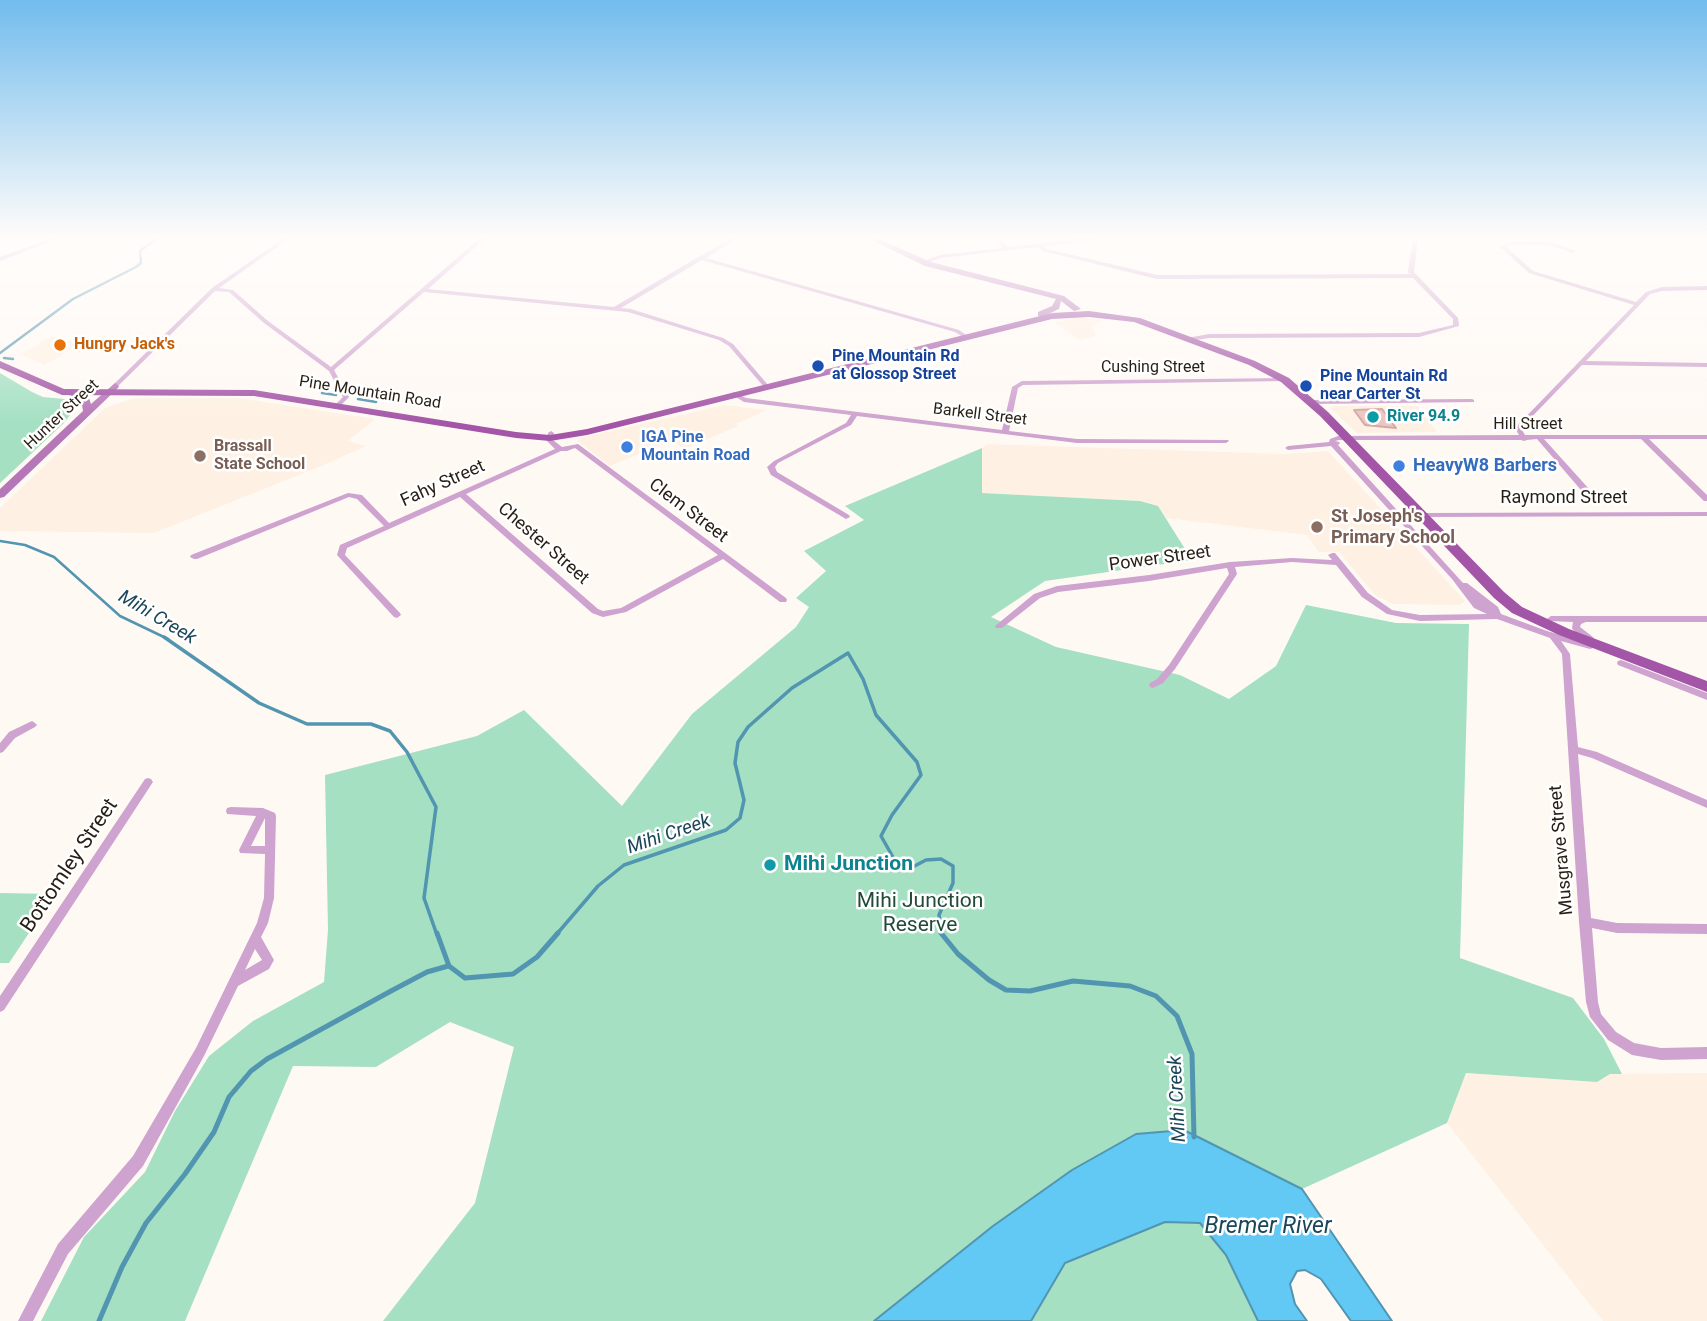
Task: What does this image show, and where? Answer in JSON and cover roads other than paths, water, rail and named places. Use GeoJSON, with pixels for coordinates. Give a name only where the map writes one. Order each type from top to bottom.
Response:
{"type":"FeatureCollection","features":[{"type":"Feature","properties":{"kind":"main road"},"geometry":{"type":"LineString","coordinates":[[1064,300],[1074,312]]}},
{"type":"Feature","properties":{"kind":"main road"},"geometry":{"type":"LineString","coordinates":[[1041,314],[1056,308],[1057,301],[1074,312]]}},
{"type":"Feature","properties":{"kind":"main road","name":"Pine Mountain Road"},"geometry":{"type":"LineString","coordinates":[[998,328],[1041,314],[1074,312],[1137,320],[1252,363],[1285,380],[1311,402],[1499,595],[1529,617],[1617,657],[1707,687]]}},
{"type":"Feature","properties":{"kind":"main road","name":"Pine Mountain Road"},"geometry":{"type":"LineString","coordinates":[[0,362],[52,389],[68,393],[112,389],[248,387],[516,435],[578,437],[715,396],[734,394],[998,328],[1074,312]]}},
{"type":"Feature","properties":{"kind":"main road","name":"Pine Mountain Road"},"geometry":{"type":"LineString","coordinates":[[0,362],[62,385],[112,389]]}},
{"type":"Feature","properties":{"kind":"main road","name":"Hunter Street"},"geometry":{"type":"LineString","coordinates":[[0,495],[112,389]]}},
{"type":"Feature","properties":{"kind":"main road"},"geometry":{"type":"LineString","coordinates":[[68,393],[85,397],[88,412]]}},
{"type":"Feature","properties":{"kind":"street"},"geometry":{"type":"LineString","coordinates":[[112,389],[203,300]]}},
{"type":"Feature","properties":{"kind":"street"},"geometry":{"type":"LineString","coordinates":[[241,300],[266,322],[331,370],[346,397],[340,404]]}},
{"type":"Feature","properties":{"kind":"street"},"geometry":{"type":"LineString","coordinates":[[331,370],[413,300]]}},
{"type":"Feature","properties":{"kind":"street"},"geometry":{"type":"LineString","coordinates":[[527,300],[616,308],[721,339],[731,345],[766,386]]}},
{"type":"Feature","properties":{"kind":"street"},"geometry":{"type":"LineString","coordinates":[[616,308],[630,300]]}},
{"type":"Feature","properties":{"kind":"street"},"geometry":{"type":"LineString","coordinates":[[847,300],[957,331],[965,336]]}},
{"type":"Feature","properties":{"kind":"street"},"geometry":{"type":"LineString","coordinates":[[1189,340],[1209,336],[1419,335],[1456,326],[1456,319],[1437,300]]}},
{"type":"Feature","properties":{"kind":"street"},"geometry":{"type":"LineString","coordinates":[[1623,300],[1638,304]]}},
{"type":"Feature","properties":{"kind":"street"},"geometry":{"type":"LineString","coordinates":[[1524,439],[1518,429],[1643,300]]}},
{"type":"Feature","properties":{"kind":"street"},"geometry":{"type":"LineString","coordinates":[[1581,363],[1707,365]]}},
{"type":"Feature","properties":{"kind":"street","name":"Cushing Street"},"geometry":{"type":"LineString","coordinates":[[1005,433],[1015,387],[1020,384],[1285,380]]}},
{"type":"Feature","properties":{"kind":"street","name":"Barkell Street"},"geometry":{"type":"LineString","coordinates":[[734,394],[744,400],[854,415],[1088,442],[1226,442]]}},
{"type":"Feature","properties":{"kind":"street"},"geometry":{"type":"LineString","coordinates":[[1311,402],[1472,401]]}},
{"type":"Feature","properties":{"kind":"street"},"geometry":{"type":"LineString","coordinates":[[846,517],[774,473],[771,467],[849,424],[854,415]]}},
{"type":"Feature","properties":{"kind":"street"},"geometry":{"type":"LineString","coordinates":[[1332,443],[1330,437],[1338,428]]}},
{"type":"Feature","properties":{"kind":"street"},"geometry":{"type":"LineString","coordinates":[[550,436],[552,443],[559,449]]}},
{"type":"Feature","properties":{"kind":"street","name":"Fahy Street"},"geometry":{"type":"LineString","coordinates":[[397,615],[341,555],[341,549],[559,449],[578,437]]}},
{"type":"Feature","properties":{"kind":"street","name":"Clem Street"},"geometry":{"type":"LineString","coordinates":[[578,437],[722,556],[782,600]]}},
{"type":"Feature","properties":{"kind":"street"},"geometry":{"type":"LineString","coordinates":[[1643,437],[1707,499]]}},
{"type":"Feature","properties":{"kind":"street","name":"Hill Street"},"geometry":{"type":"LineString","coordinates":[[1349,440],[1707,437]]}},
{"type":"Feature","properties":{"kind":"street"},"geometry":{"type":"LineString","coordinates":[[1540,439],[1596,502]]}},
{"type":"Feature","properties":{"kind":"street"},"geometry":{"type":"LineString","coordinates":[[1289,448],[1349,440]]}},
{"type":"Feature","properties":{"kind":"street","name":"Pine Mountain Road"},"geometry":{"type":"LineString","coordinates":[[1332,443],[1477,601],[1496,616],[1587,645],[1707,697]]}},
{"type":"Feature","properties":{"kind":"street","name":"Chester Street"},"geometry":{"type":"LineString","coordinates":[[461,494],[595,611],[606,614],[623,610],[722,556]]}},
{"type":"Feature","properties":{"kind":"street"},"geometry":{"type":"LineString","coordinates":[[194,557],[339,497],[351,495],[359,497],[388,526]]}},
{"type":"Feature","properties":{"kind":"street","name":"Raymond Street"},"geometry":{"type":"LineString","coordinates":[[1422,515],[1707,514]]}},
{"type":"Feature","properties":{"kind":"street"},"geometry":{"type":"LineString","coordinates":[[1332,555],[1368,598],[1390,612],[1420,618],[1496,616]]}},
{"type":"Feature","properties":{"kind":"street","name":"Power Street"},"geometry":{"type":"LineString","coordinates":[[999,626],[1037,596],[1057,589],[1230,565],[1292,560],[1338,563]]}},
{"type":"Feature","properties":{"kind":"street"},"geometry":{"type":"LineString","coordinates":[[1153,685],[1172,667],[1233,574],[1230,565]]}},
{"type":"Feature","properties":{"kind":"street"},"geometry":{"type":"LineString","coordinates":[[1468,618],[1476,613],[1477,601],[1499,595]]}},
{"type":"Feature","properties":{"kind":"street"},"geometry":{"type":"LineString","coordinates":[[1551,619],[1707,619]]}},
{"type":"Feature","properties":{"kind":"street"},"geometry":{"type":"LineString","coordinates":[[1585,620],[1577,623],[1578,631],[1617,657]]}},
{"type":"Feature","properties":{"kind":"street"},"geometry":{"type":"LineString","coordinates":[[1553,636],[1566,654],[1576,646],[1587,645]]}},
{"type":"Feature","properties":{"kind":"street","name":"Musgrave Street"},"geometry":{"type":"LineString","coordinates":[[1566,654],[1592,1002],[1596,1017],[1612,1036],[1632,1049],[1647,1053],[1707,1053]]}},
{"type":"Feature","properties":{"kind":"street"},"geometry":{"type":"LineString","coordinates":[[0,748],[12,735],[32,725]]}},
{"type":"Feature","properties":{"kind":"street"},"geometry":{"type":"LineString","coordinates":[[1572,750],[1594,755],[1707,804]]}},
{"type":"Feature","properties":{"kind":"street","name":"Bottomley Street"},"geometry":{"type":"LineString","coordinates":[[0,1006],[148,782]]}},
{"type":"Feature","properties":{"kind":"street"},"geometry":{"type":"LineString","coordinates":[[25,1321],[63,1249],[138,1161],[200,1052],[255,938],[268,898],[271,819],[269,814],[263,812],[231,811]]}},
{"type":"Feature","properties":{"kind":"street"},"geometry":{"type":"LineString","coordinates":[[263,812],[244,850],[270,850]]}},
{"type":"Feature","properties":{"kind":"street"},"geometry":{"type":"LineString","coordinates":[[1586,922],[1617,928],[1707,929]]}},
{"type":"Feature","properties":{"kind":"street"},"geometry":{"type":"LineString","coordinates":[[234,982],[265,965],[268,960],[255,938]]}},
{"type":"Feature","properties":{"kind":"water","name":"Bremer River"},"geometry":{"type":"Polygon","coordinates":[[[1184,1130],[1302,1189],[1392,1321],[1351,1321],[1321,1279],[1305,1270],[1297,1271],[1290,1284],[1295,1304],[1307,1321],[1258,1321],[1226,1255],[1200,1223],[1165,1222],[1065,1263],[1031,1321],[874,1321],[993,1226],[1072,1170],[1136,1134],[1184,1130]]]}},
{"type":"Feature","properties":{"kind":"waterway","name":"Mihi Creek"},"geometry":{"type":"LineString","coordinates":[[0,353],[72,300]]}},
{"type":"Feature","properties":{"kind":"waterway"},"geometry":{"type":"LineString","coordinates":[[4,358],[13,359]]}},
{"type":"Feature","properties":{"kind":"waterway"},"geometry":{"type":"LineString","coordinates":[[322,393],[336,395]]}},
{"type":"Feature","properties":{"kind":"waterway"},"geometry":{"type":"LineString","coordinates":[[358,399],[376,402]]}},
{"type":"Feature","properties":{"kind":"waterway","name":"Mihi Creek"},"geometry":{"type":"LineString","coordinates":[[0,541],[25,545],[54,557],[120,616],[164,637]]}},
{"type":"Feature","properties":{"kind":"waterway","name":"Mihi Creek"},"geometry":{"type":"LineString","coordinates":[[164,637],[168,639]]}},
{"type":"Feature","properties":{"kind":"waterway","name":"Mihi Creek"},"geometry":{"type":"LineString","coordinates":[[164,637],[259,703],[307,724],[371,724],[390,731],[407,752],[436,807],[424,898],[437,935]]}},
{"type":"Feature","properties":{"kind":"waterway","name":"Mihi Creek"},"geometry":{"type":"LineString","coordinates":[[556,935],[598,886],[624,865],[726,830],[740,818],[744,800],[735,763],[738,742],[748,727],[792,688],[848,653],[863,679],[876,715],[917,762],[921,775],[892,815],[881,836],[898,866],[907,870],[926,860],[941,859],[953,866],[953,883],[939,915],[942,934]]}},
{"type":"Feature","properties":{"kind":"waterway","name":"Mihi Creek"},"geometry":{"type":"LineString","coordinates":[[437,933],[449,966],[465,978],[513,974],[537,957],[558,933]]}},
{"type":"Feature","properties":{"kind":"waterway","name":"Mihi Creek"},"geometry":{"type":"LineString","coordinates":[[942,934],[958,954],[989,980],[1006,990],[1030,991],[1073,981],[1130,986],[1156,996],[1177,1016],[1192,1054],[1194,1137]]}},
{"type":"Feature","properties":{"kind":"waterway"},"geometry":{"type":"LineString","coordinates":[[99,1321],[122,1267],[146,1223],[185,1174],[214,1132],[229,1097],[251,1071],[267,1059],[391,991],[427,972],[448,966]]}},
{"type":"Feature","properties":{"kind":"place","name":"Hungry Jack's"},"geometry":{"type":"Point","coordinates":[60,345]}},
{"type":"Feature","properties":{"kind":"place","name":"Pine Mountain Rd at Glossop Street"},"geometry":{"type":"Point","coordinates":[818,366]}},
{"type":"Feature","properties":{"kind":"place","name":"Pine Mountain Rd near Carter St"},"geometry":{"type":"Point","coordinates":[1306,386]}},
{"type":"Feature","properties":{"kind":"place","name":"River 94.9"},"geometry":{"type":"Point","coordinates":[1373,417]}},
{"type":"Feature","properties":{"kind":"place","name":"IGA Pine Mountain Road"},"geometry":{"type":"Point","coordinates":[627,447]}},
{"type":"Feature","properties":{"kind":"place","name":"Brassall State School"},"geometry":{"type":"Point","coordinates":[200,456]}},
{"type":"Feature","properties":{"kind":"place","name":"HeavyW8 Barbers"},"geometry":{"type":"Point","coordinates":[1399,466]}},
{"type":"Feature","properties":{"kind":"place","name":"St Joseph's Primary School"},"geometry":{"type":"Point","coordinates":[1317,527]}},
{"type":"Feature","properties":{"kind":"place","name":"Mihi Junction"},"geometry":{"type":"Point","coordinates":[770,865]}},
{"type":"Feature","properties":{"kind":"park label","name":"Mihi Junction Reserve"},"geometry":{"type":"Point","coordinates":[920,914]}}]}
